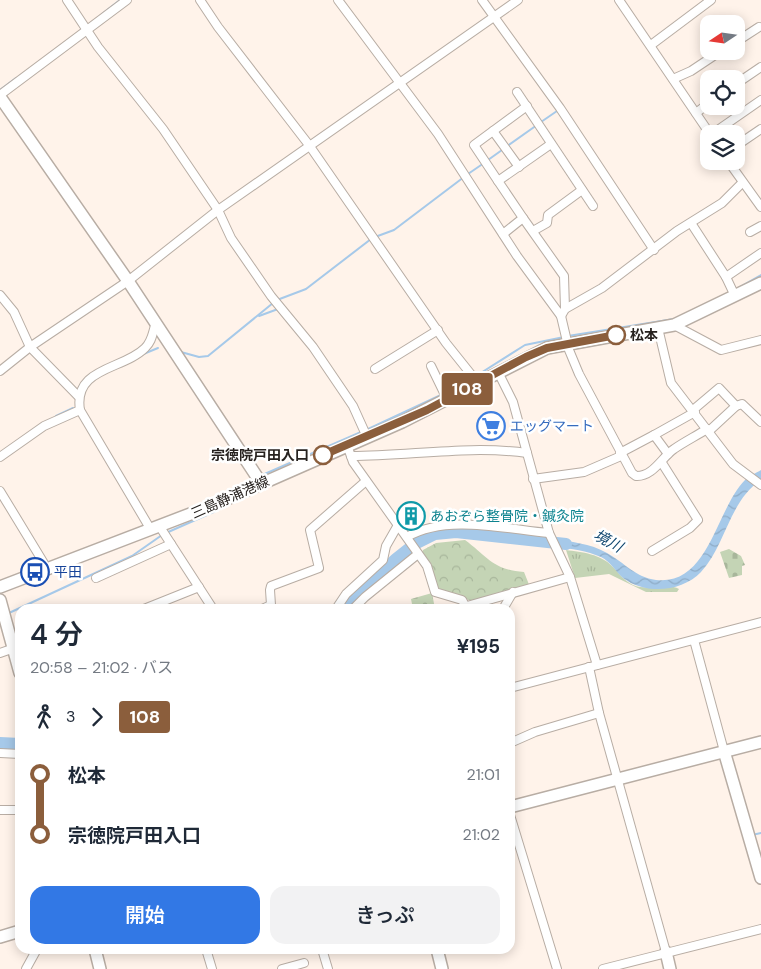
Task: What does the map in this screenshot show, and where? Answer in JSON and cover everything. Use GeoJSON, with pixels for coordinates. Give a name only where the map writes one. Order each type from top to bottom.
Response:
{"type":"FeatureCollection","features":[{"type":"Feature","properties":{"kind":"street"},"geometry":{"type":"LineString","coordinates":[[67,0],[98,48],[164,129],[218,210],[231,238],[242,255],[271,296],[313,348],[352,406],[367,437]]}},
{"type":"Feature","properties":{"kind":"street"},"geometry":{"type":"LineString","coordinates":[[127,0],[0,96],[128,281],[258,479]]}},
{"type":"Feature","properties":{"kind":"street"},"geometry":{"type":"LineString","coordinates":[[200,0],[218,27],[309,145],[438,330],[478,383]]}},
{"type":"Feature","properties":{"kind":"street"},"geometry":{"type":"LineString","coordinates":[[338,0],[438,134],[503,234],[563,313]]}},
{"type":"Feature","properties":{"kind":"street"},"geometry":{"type":"LineString","coordinates":[[482,0],[560,108],[654,250]]}},
{"type":"Feature","properties":{"kind":"street"},"geometry":{"type":"LineString","coordinates":[[0,371],[30,348],[128,281],[218,210],[518,0]]}},
{"type":"Feature","properties":{"kind":"street"},"geometry":{"type":"LineString","coordinates":[[619,0],[705,125]]}},
{"type":"Feature","properties":{"kind":"street"},"geometry":{"type":"LineString","coordinates":[[651,45],[711,0]]}},
{"type":"Feature","properties":{"kind":"street"},"geometry":{"type":"LineString","coordinates":[[745,36],[759,27]]}},
{"type":"Feature","properties":{"kind":"street"},"geometry":{"type":"LineString","coordinates":[[673,79],[691,71],[708,60]]}},
{"type":"Feature","properties":{"kind":"street"},"geometry":{"type":"LineString","coordinates":[[745,78],[761,67]]}},
{"type":"Feature","properties":{"kind":"street"},"geometry":{"type":"LineString","coordinates":[[517,92],[593,206]]}},
{"type":"Feature","properties":{"kind":"street"},"geometry":{"type":"LineString","coordinates":[[724,125],[761,100]]}},
{"type":"Feature","properties":{"kind":"street"},"geometry":{"type":"LineString","coordinates":[[527,106],[474,145],[564,276],[563,313],[566,343],[579,374],[621,454],[636,476],[643,475],[662,463],[668,454],[708,430],[736,406],[742,404],[761,422]]}},
{"type":"Feature","properties":{"kind":"street"},"geometry":{"type":"LineString","coordinates":[[696,112],[700,109]]}},
{"type":"Feature","properties":{"kind":"street"},"geometry":{"type":"LineString","coordinates":[[745,140],[761,129]]}},
{"type":"Feature","properties":{"kind":"street"},"geometry":{"type":"LineString","coordinates":[[493,131],[519,167]]}},
{"type":"Feature","properties":{"kind":"street"},"geometry":{"type":"LineString","coordinates":[[498,181],[551,144]]}},
{"type":"Feature","properties":{"kind":"street"},"geometry":{"type":"LineString","coordinates":[[734,170],[761,207]]}},
{"type":"Feature","properties":{"kind":"street"},"geometry":{"type":"LineString","coordinates":[[563,313],[589,297],[654,250],[671,235],[722,202],[742,183]]}},
{"type":"Feature","properties":{"kind":"street"},"geometry":{"type":"LineString","coordinates":[[534,231],[547,223],[548,215],[582,190]]}},
{"type":"Feature","properties":{"kind":"street"},"geometry":{"type":"LineString","coordinates":[[503,234],[523,218]]}},
{"type":"Feature","properties":{"kind":"street"},"geometry":{"type":"LineString","coordinates":[[691,223],[726,277],[735,296]]}},
{"type":"Feature","properties":{"kind":"street"},"geometry":{"type":"LineString","coordinates":[[750,232],[761,226]]}},
{"type":"Feature","properties":{"kind":"street"},"geometry":{"type":"LineString","coordinates":[[726,277],[761,253]]}},
{"type":"Feature","properties":{"kind":"street","name":"三島静浦港線"},"geometry":{"type":"LineString","coordinates":[[0,587],[155,528],[258,479],[349,450],[367,437],[447,400],[547,348],[566,343],[674,325],[761,283]]}},
{"type":"Feature","properties":{"kind":"street"},"geometry":{"type":"LineString","coordinates":[[0,294],[14,312],[30,348],[78,396]]}},
{"type":"Feature","properties":{"kind":"street"},"geometry":{"type":"LineString","coordinates":[[156,323],[152,339],[145,348],[94,376],[82,386],[78,396],[80,410],[155,528],[171,544],[210,604]]}},
{"type":"Feature","properties":{"kind":"street"},"geometry":{"type":"LineString","coordinates":[[674,325],[721,350],[761,340]]}},
{"type":"Feature","properties":{"kind":"street"},"geometry":{"type":"LineString","coordinates":[[658,328],[671,383],[733,464],[760,485]]}},
{"type":"Feature","properties":{"kind":"street"},"geometry":{"type":"LineString","coordinates":[[375,369],[438,330]]}},
{"type":"Feature","properties":{"kind":"street"},"geometry":{"type":"LineString","coordinates":[[431,366],[447,400]]}},
{"type":"Feature","properties":{"kind":"street"},"geometry":{"type":"LineString","coordinates":[[498,372],[513,402],[549,535],[570,577],[593,666],[599,713],[670,969]]}},
{"type":"Feature","properties":{"kind":"street"},"geometry":{"type":"LineString","coordinates":[[533,479],[584,472],[621,454],[694,411],[719,388],[736,406]]}},
{"type":"Feature","properties":{"kind":"street"},"geometry":{"type":"LineString","coordinates":[[0,457],[44,426],[80,410]]}},
{"type":"Feature","properties":{"kind":"street"},"geometry":{"type":"LineString","coordinates":[[654,435],[668,454]]}},
{"type":"Feature","properties":{"kind":"street"},"geometry":{"type":"LineString","coordinates":[[349,450],[434,453],[464,449],[495,449],[527,453]]}},
{"type":"Feature","properties":{"kind":"street"},"geometry":{"type":"LineString","coordinates":[[349,450],[366,481],[429,569],[435,592],[462,600],[464,604]]}},
{"type":"Feature","properties":{"kind":"street"},"geometry":{"type":"LineString","coordinates":[[652,551],[690,528],[698,520],[662,463]]}},
{"type":"Feature","properties":{"kind":"street"},"geometry":{"type":"LineString","coordinates":[[271,604],[271,586],[319,568],[310,530],[366,481]]}},
{"type":"Feature","properties":{"kind":"street"},"geometry":{"type":"LineString","coordinates":[[0,491],[48,570]]}},
{"type":"Feature","properties":{"kind":"street"},"geometry":{"type":"LineString","coordinates":[[408,539],[427,528],[447,524],[549,535]]}},
{"type":"Feature","properties":{"kind":"street"},"geometry":{"type":"LineString","coordinates":[[389,574],[383,561],[386,546],[398,525]]}},
{"type":"Feature","properties":{"kind":"street"},"geometry":{"type":"LineString","coordinates":[[96,578],[171,544]]}},
{"type":"Feature","properties":{"kind":"street"},"geometry":{"type":"LineString","coordinates":[[358,604],[389,574],[417,552]]}},
{"type":"Feature","properties":{"kind":"street"},"geometry":{"type":"LineString","coordinates":[[339,604],[346,594],[383,561]]}},
{"type":"Feature","properties":{"kind":"street"},"geometry":{"type":"LineString","coordinates":[[478,604],[513,592],[570,577]]}},
{"type":"Feature","properties":{"kind":"street"},"geometry":{"type":"LineString","coordinates":[[156,604],[199,587]]}},
{"type":"Feature","properties":{"kind":"street"},"geometry":{"type":"LineString","coordinates":[[506,604],[513,592]]}},
{"type":"Feature","properties":{"kind":"street"},"geometry":{"type":"LineString","coordinates":[[0,600],[15,641]]}},
{"type":"Feature","properties":{"kind":"street"},"geometry":{"type":"LineString","coordinates":[[515,687],[761,622]]}},
{"type":"Feature","properties":{"kind":"street"},"geometry":{"type":"LineString","coordinates":[[694,640],[761,878]]}},
{"type":"Feature","properties":{"kind":"street"},"geometry":{"type":"LineString","coordinates":[[0,653],[15,648]]}},
{"type":"Feature","properties":{"kind":"street"},"geometry":{"type":"LineString","coordinates":[[515,741],[535,732],[599,713]]}},
{"type":"Feature","properties":{"kind":"street"},"geometry":{"type":"LineString","coordinates":[[515,806],[761,742]]}},
{"type":"Feature","properties":{"kind":"street"},"geometry":{"type":"LineString","coordinates":[[0,753],[15,754]]}},
{"type":"Feature","properties":{"kind":"street"},"geometry":{"type":"LineString","coordinates":[[0,810],[15,810]]}},
{"type":"Feature","properties":{"kind":"street"},"geometry":{"type":"LineString","coordinates":[[515,831],[557,969]]}},
{"type":"Feature","properties":{"kind":"street"},"geometry":{"type":"LineString","coordinates":[[603,969],[761,929]]}},
{"type":"Feature","properties":{"kind":"street"},"geometry":{"type":"LineString","coordinates":[[0,937],[15,932]]}},
{"type":"Feature","properties":{"kind":"street"},"geometry":{"type":"LineString","coordinates":[[26,969],[34,954]]}},
{"type":"Feature","properties":{"kind":"street"},"geometry":{"type":"LineString","coordinates":[[96,954],[100,969]]}},
{"type":"Feature","properties":{"kind":"street"},"geometry":{"type":"LineString","coordinates":[[208,954],[212,969]]}},
{"type":"Feature","properties":{"kind":"street"},"geometry":{"type":"LineString","coordinates":[[324,954],[328,969]]}},
{"type":"Feature","properties":{"kind":"street"},"geometry":{"type":"LineString","coordinates":[[437,954],[439,968]]}},
{"type":"Feature","properties":{"kind":"street"},"geometry":{"type":"LineString","coordinates":[[282,969],[304,963]]}},
{"type":"Feature","properties":{"kind":"green space"},"geometry":{"type":"Polygon","coordinates":[[[465,540],[491,562],[505,569],[524,572],[530,587],[473,601],[440,592],[422,553],[423,550],[436,543],[465,540]]]}},
{"type":"Feature","properties":{"kind":"green space"},"geometry":{"type":"Polygon","coordinates":[[[729,549],[741,556],[745,565],[742,566],[742,575],[729,578],[720,552],[729,549]]]}},
{"type":"Feature","properties":{"kind":"green space"},"geometry":{"type":"Polygon","coordinates":[[[566,550],[591,554],[603,559],[633,585],[639,587],[675,587],[679,589],[677,592],[646,592],[609,574],[575,578],[566,550]]]}},
{"type":"Feature","properties":{"kind":"green space"},"geometry":{"type":"Polygon","coordinates":[[[432,593],[434,604],[412,604],[411,599],[432,593]]]}},
{"type":"Feature","properties":{"kind":"water"},"geometry":{"type":"Polygon","coordinates":[[[761,470],[761,480],[742,499],[709,561],[701,572],[684,584],[663,589],[642,587],[623,578],[601,557],[579,550],[556,548],[552,539],[594,547],[642,576],[656,580],[674,579],[688,571],[700,559],[735,493],[747,479],[761,470]]]}},
{"type":"Feature","properties":{"kind":"waterway"},"geometry":{"type":"LineString","coordinates":[[102,14],[120,0]]}},
{"type":"Feature","properties":{"kind":"waterway"},"geometry":{"type":"LineString","coordinates":[[0,90],[16,78]]}},
{"type":"Feature","properties":{"kind":"waterway"},"geometry":{"type":"LineString","coordinates":[[541,122],[557,111]]}},
{"type":"Feature","properties":{"kind":"waterway"},"geometry":{"type":"LineString","coordinates":[[506,147],[537,125]]}},
{"type":"Feature","properties":{"kind":"waterway"},"geometry":{"type":"LineString","coordinates":[[488,160],[502,150]]}},
{"type":"Feature","properties":{"kind":"waterway"},"geometry":{"type":"LineString","coordinates":[[468,174],[484,163]]}},
{"type":"Feature","properties":{"kind":"waterway"},"geometry":{"type":"LineString","coordinates":[[375,237],[394,230],[464,177]]}},
{"type":"Feature","properties":{"kind":"waterway"},"geometry":{"type":"LineString","coordinates":[[277,300],[306,289],[371,239]]}},
{"type":"Feature","properties":{"kind":"waterway"},"geometry":{"type":"LineString","coordinates":[[738,288],[761,275]]}},
{"type":"Feature","properties":{"kind":"waterway"},"geometry":{"type":"LineString","coordinates":[[181,352],[199,357],[208,356],[273,303]]}},
{"type":"Feature","properties":{"kind":"waterway"},"geometry":{"type":"LineString","coordinates":[[259,316],[278,309]]}},
{"type":"Feature","properties":{"kind":"waterway"},"geometry":{"type":"LineString","coordinates":[[568,336],[674,319]]}},
{"type":"Feature","properties":{"kind":"waterway"},"geometry":{"type":"LineString","coordinates":[[476,376],[525,345],[564,337]]}},
{"type":"Feature","properties":{"kind":"waterway"},"geometry":{"type":"LineString","coordinates":[[141,355],[158,348]]}},
{"type":"Feature","properties":{"kind":"waterway"},"geometry":{"type":"LineString","coordinates":[[447,392],[472,379]]}},
{"type":"Feature","properties":{"kind":"waterway"},"geometry":{"type":"LineString","coordinates":[[366,430],[443,394]]}},
{"type":"Feature","properties":{"kind":"waterway"},"geometry":{"type":"LineString","coordinates":[[56,416],[73,408]]}},
{"type":"Feature","properties":{"kind":"waterway"},"geometry":{"type":"LineString","coordinates":[[260,476],[361,432]]}},
{"type":"Feature","properties":{"kind":"waterway"},"geometry":{"type":"LineString","coordinates":[[220,495],[254,479]]}},
{"type":"Feature","properties":{"kind":"waterway"},"geometry":{"type":"LineString","coordinates":[[166,533],[218,510]]}},
{"type":"Feature","properties":{"kind":"waterway","name":"境川"},"geometry":{"type":"LineString","coordinates":[[349,604],[358,593],[396,559],[415,544],[435,534],[456,532],[566,544]]}},
{"type":"Feature","properties":{"kind":"waterway"},"geometry":{"type":"LineString","coordinates":[[28,604],[132,556],[162,535]]}},
{"type":"Feature","properties":{"kind":"waterway"},"geometry":{"type":"LineString","coordinates":[[9,613],[15,610]]}},
{"type":"Feature","properties":{"kind":"waterway","name":"境川"},"geometry":{"type":"LineString","coordinates":[[0,743],[15,744]]}},
{"type":"Feature","properties":{"kind":"waterway"},"geometry":{"type":"LineString","coordinates":[[752,835],[761,833]]}},
{"type":"Feature","properties":{"kind":"bus line","name":"108"},"geometry":{"type":"LineString","coordinates":[[323,455],[402,422],[526,357],[547,348],[616,335]]}},
{"type":"Feature","properties":{"kind":"place","name":"松本"},"geometry":{"type":"Point","coordinates":[616,335]}},
{"type":"Feature","properties":{"kind":"place","name":"エッグマート"},"geometry":{"type":"Point","coordinates":[491,426]}},
{"type":"Feature","properties":{"kind":"place","name":"宗徳院戸田入口"},"geometry":{"type":"Point","coordinates":[323,455]}},
{"type":"Feature","properties":{"kind":"place","name":"あおぞら整骨院・鍼灸院"},"geometry":{"type":"Point","coordinates":[411,516]}},
{"type":"Feature","properties":{"kind":"place","name":"平田"},"geometry":{"type":"Point","coordinates":[35,572]}}]}
